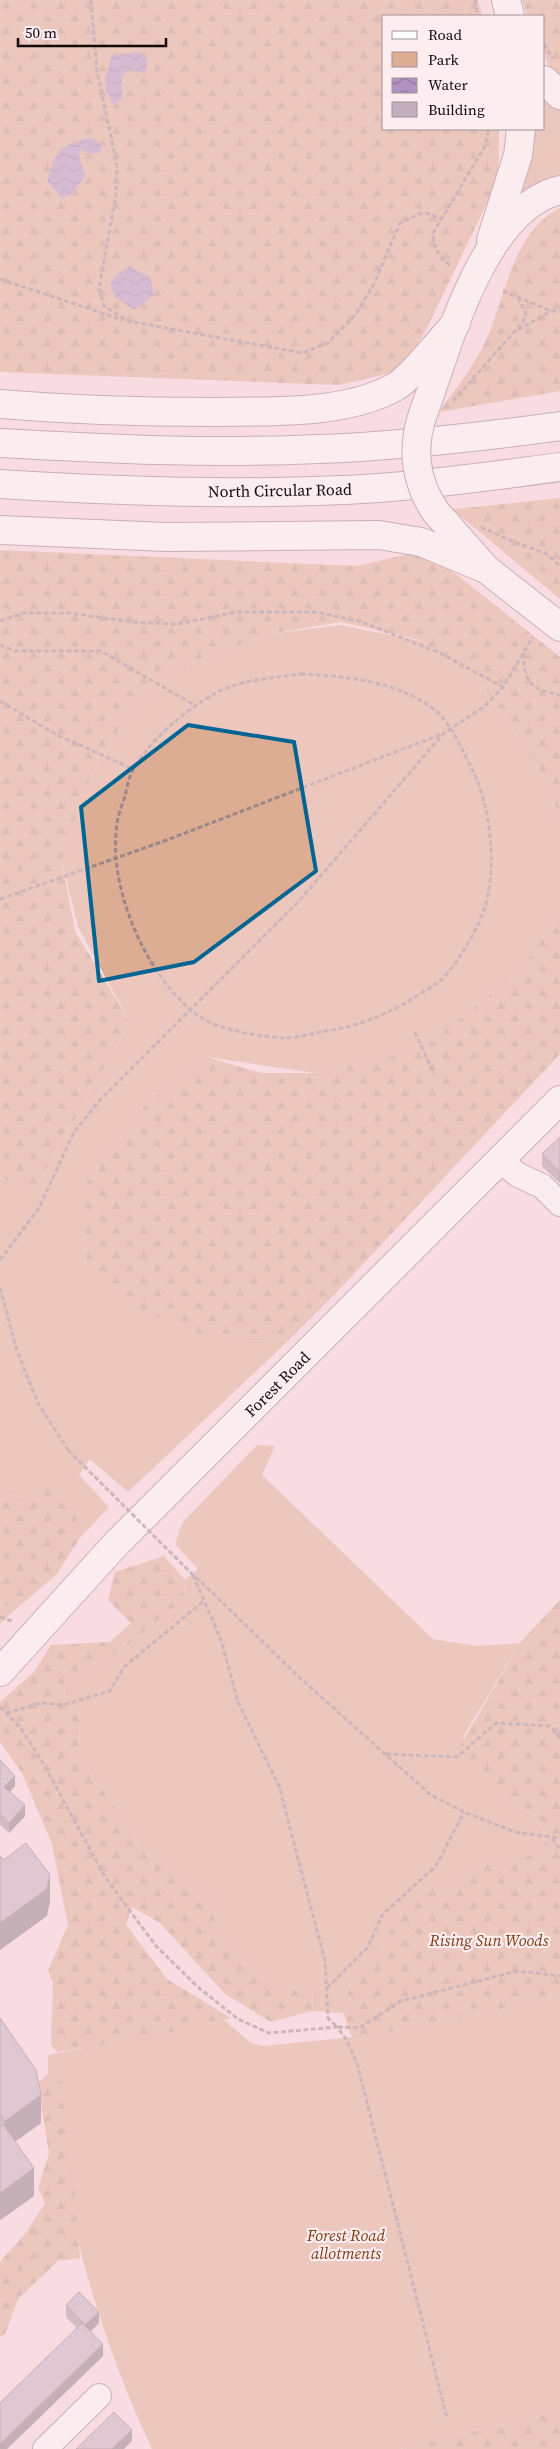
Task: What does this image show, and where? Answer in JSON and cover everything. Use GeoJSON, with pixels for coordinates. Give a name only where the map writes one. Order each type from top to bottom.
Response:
{"type":"FeatureCollection","features":[{"type":"Feature","properties":{"kind":"main road"},"geometry":{"type":"LineString","coordinates":[[506,0],[510,15]]}},
{"type":"Feature","properties":{"kind":"main road"},"geometry":{"type":"LineString","coordinates":[[545,81],[560,95]]}},
{"type":"Feature","properties":{"kind":"main road"},"geometry":{"type":"LineString","coordinates":[[521,130],[518,155],[489,248],[456,324],[423,414],[416,438],[416,464],[422,489],[435,511],[486,569],[551,629]]}},
{"type":"Feature","properties":{"kind":"main road"},"geometry":{"type":"LineString","coordinates":[[489,248],[523,209],[537,199],[560,190]]}},
{"type":"Feature","properties":{"kind":"main road"},"geometry":{"type":"LineString","coordinates":[[0,404],[147,412],[249,412],[339,406],[374,396],[399,384],[456,324]]}},
{"type":"Feature","properties":{"kind":"main road"},"geometry":{"type":"LineString","coordinates":[[0,443],[200,451],[318,449],[448,440],[560,426]]}},
{"type":"Feature","properties":{"kind":"main road","name":"North Circular Road"},"geometry":{"type":"LineString","coordinates":[[0,484],[81,489],[190,492],[320,490],[433,483],[560,467]]}},
{"type":"Feature","properties":{"kind":"main road"},"geometry":{"type":"LineString","coordinates":[[0,530],[167,537],[379,535],[421,542],[486,569]]}},
{"type":"Feature","properties":{"kind":"main road","name":"Forest Road"},"geometry":{"type":"LineString","coordinates":[[0,1672],[114,1546],[560,1100]]}},
{"type":"Feature","properties":{"kind":"street"},"geometry":{"type":"LineString","coordinates":[[500,1160],[518,1176],[542,1186],[560,1204]]}},
{"type":"Feature","properties":{"kind":"street"},"geometry":{"type":"LineString","coordinates":[[45,2449],[99,2396]]}},
{"type":"Feature","properties":{"kind":"path"},"geometry":{"type":"LineString","coordinates":[[91,0],[97,71],[117,165],[116,194],[99,289],[104,306],[128,321]]}},
{"type":"Feature","properties":{"kind":"path"},"geometry":{"type":"LineString","coordinates":[[475,0],[478,15]]}},
{"type":"Feature","properties":{"kind":"path"},"geometry":{"type":"LineString","coordinates":[[450,265],[441,258],[434,248],[433,233],[485,146],[489,130]]}},
{"type":"Feature","properties":{"kind":"path"},"geometry":{"type":"LineString","coordinates":[[0,279],[128,321],[302,353],[328,343],[355,315],[374,286],[400,223],[423,212],[430,213],[440,219]]}},
{"type":"Feature","properties":{"kind":"path"},"geometry":{"type":"LineString","coordinates":[[503,291],[552,311],[560,311]]}},
{"type":"Feature","properties":{"kind":"path"},"geometry":{"type":"LineString","coordinates":[[451,405],[523,322],[526,314],[519,298]]}},
{"type":"Feature","properties":{"kind":"path"},"geometry":{"type":"LineString","coordinates":[[515,332],[552,311]]}},
{"type":"Feature","properties":{"kind":"path"},"geometry":{"type":"LineString","coordinates":[[480,526],[507,539],[547,554],[559,564]]}},
{"type":"Feature","properties":{"kind":"path"},"geometry":{"type":"LineString","coordinates":[[0,621],[24,613],[70,613],[131,622],[177,624],[238,612],[316,612],[359,621],[420,645],[503,687]]}},
{"type":"Feature","properties":{"kind":"path"},"geometry":{"type":"LineString","coordinates":[[0,1260],[39,1208],[74,1132],[100,1100],[298,902],[444,733],[484,707],[503,687],[524,653],[551,629]]}},
{"type":"Feature","properties":{"kind":"path"},"geometry":{"type":"LineString","coordinates":[[0,645],[15,651],[101,651],[196,706]]}},
{"type":"Feature","properties":{"kind":"path"},"geometry":{"type":"LineString","coordinates":[[524,653],[526,678],[535,688],[560,695]]}},
{"type":"Feature","properties":{"kind":"path"},"geometry":{"type":"LineString","coordinates":[[302,674],[343,676],[402,692],[431,708],[451,727],[477,777],[482,792],[489,815],[491,857],[486,903],[468,944],[442,980],[396,1010],[350,1027],[286,1038],[224,1028],[202,1018],[160,976],[135,932],[122,888],[116,857],[116,824],[133,769],[170,724],[196,706],[216,693],[236,684],[302,674]]}},
{"type":"Feature","properties":{"kind":"path"},"geometry":{"type":"LineString","coordinates":[[0,702],[57,735],[133,769]]}},
{"type":"Feature","properties":{"kind":"path"},"geometry":{"type":"LineString","coordinates":[[0,899],[444,733]]}},
{"type":"Feature","properties":{"kind":"path"},"geometry":{"type":"LineString","coordinates":[[415,1032],[434,1074]]}},
{"type":"Feature","properties":{"kind":"path"},"geometry":{"type":"LineString","coordinates":[[0,1288],[17,1351],[38,1403],[68,1450],[193,1575],[300,1679],[431,1796],[464,1812],[515,1832],[560,1838]]}},
{"type":"Feature","properties":{"kind":"path"},"geometry":{"type":"LineString","coordinates":[[193,1575],[221,1640],[238,1702],[279,1786],[325,1961],[328,2018],[346,2039],[357,2063],[447,2418]]}},
{"type":"Feature","properties":{"kind":"path"},"geometry":{"type":"LineString","coordinates":[[6,1713],[41,1703],[63,1705],[110,1690],[124,1667],[172,1630],[204,1601]]}},
{"type":"Feature","properties":{"kind":"path"},"geometry":{"type":"LineString","coordinates":[[0,1617],[17,1623]]}},
{"type":"Feature","properties":{"kind":"path"},"geometry":{"type":"LineString","coordinates":[[0,1706],[20,1726],[42,1761],[105,1877],[156,1946],[199,1988],[238,2019],[269,2033],[337,2027],[360,2028],[401,2001],[516,1971],[560,1976]]}},
{"type":"Feature","properties":{"kind":"path"},"geometry":{"type":"LineString","coordinates":[[385,1754],[457,1757],[496,1723],[550,1726],[560,1738]]}},
{"type":"Feature","properties":{"kind":"path"},"geometry":{"type":"LineString","coordinates":[[326,1989],[368,1947],[382,1915],[436,1866],[464,1812]]}},
{"type":"Feature","properties":{"kind":"path"},"geometry":{"type":"LineString","coordinates":[[551,1838],[560,1850]]}},
{"type":"Feature","properties":{"kind":"highlighted area"},"geometry":{"type":"Polygon","coordinates":[[[188,725],[294,742],[316,871],[194,962],[99,981],[81,807],[188,725]]]}},
{"type":"Feature","properties":{"kind":"green space"},"geometry":{"type":"Polygon","coordinates":[[[0,0],[478,0],[482,15],[382,15],[382,130],[499,130],[498,180],[425,332],[415,348],[391,373],[339,385],[0,372],[0,0]]]}},
{"type":"Feature","properties":{"kind":"green space"},"geometry":{"type":"Polygon","coordinates":[[[522,0],[560,0],[560,79],[553,72],[545,54],[545,15],[527,15],[522,0]]]}},
{"type":"Feature","properties":{"kind":"green space"},"geometry":{"type":"Polygon","coordinates":[[[545,95],[560,107],[560,176],[525,193],[521,189],[534,130],[545,130],[545,95]]]}},
{"type":"Feature","properties":{"kind":"green space"},"geometry":{"type":"Polygon","coordinates":[[[560,208],[560,391],[439,412],[480,352],[489,334],[518,254],[542,220],[560,208]]]}},
{"type":"Feature","properties":{"kind":"green space"},"geometry":{"type":"Polygon","coordinates":[[[560,498],[560,599],[452,509],[465,508],[560,498]]]}},
{"type":"Feature","properties":{"kind":"green space"},"geometry":{"type":"Polygon","coordinates":[[[0,550],[357,566],[417,552],[444,565],[560,657],[560,818],[543,775],[482,684],[420,640],[341,622],[269,634],[186,665],[132,710],[88,781],[62,862],[75,931],[130,1022],[35,1189],[0,1178],[0,550]]]}},
{"type":"Feature","properties":{"kind":"green space"},"geometry":{"type":"Polygon","coordinates":[[[340,625],[421,641],[482,684],[543,775],[560,818],[560,914],[520,970],[422,1049],[315,1073],[207,1057],[144,1106],[83,1188],[83,1230],[86,1265],[235,1340],[288,1341],[128,1492],[90,1459],[79,1475],[109,1507],[79,1539],[72,1496],[27,1498],[0,1494],[0,1178],[35,1189],[130,1022],[78,927],[62,862],[88,781],[132,710],[186,665],[269,634],[340,625]]]}},
{"type":"Feature","properties":{"kind":"green space"},"geometry":{"type":"Polygon","coordinates":[[[560,914],[560,1054],[335,1294],[288,1341],[235,1340],[187,1331],[124,1301],[86,1265],[83,1230],[83,1188],[144,1106],[207,1057],[261,1073],[315,1073],[422,1049],[520,970],[560,914]]]}},
{"type":"Feature","properties":{"kind":"green space"},"geometry":{"type":"Polygon","coordinates":[[[257,1445],[275,1446],[262,1475],[433,1639],[477,1646],[520,1643],[463,1737],[507,1802],[534,1815],[546,1836],[542,1854],[499,1860],[474,1868],[452,1883],[424,1890],[396,1920],[379,1953],[350,1985],[343,2013],[312,2011],[313,1987],[277,1990],[215,1934],[212,1897],[143,1851],[109,1797],[80,1758],[79,1716],[64,1699],[65,1685],[108,1661],[183,1601],[185,1580],[198,1569],[175,1544],[183,1522],[257,1445]]]}},
{"type":"Feature","properties":{"kind":"green space"},"geometry":{"type":"Polygon","coordinates":[[[47,1483],[73,1496],[79,1539],[57,1574],[15,1610],[0,1602],[0,1494],[27,1498],[47,1483]]]}},
{"type":"Feature","properties":{"kind":"green space"},"geometry":{"type":"Polygon","coordinates":[[[164,1556],[185,1580],[183,1601],[108,1661],[65,1685],[64,1699],[79,1716],[80,1758],[109,1797],[143,1851],[212,1897],[215,1934],[277,1990],[313,1987],[312,2011],[271,2022],[225,1994],[160,1923],[132,1907],[126,1925],[167,1979],[231,2018],[160,2035],[57,2052],[51,2045],[53,1983],[48,1971],[68,1925],[52,1844],[22,1773],[0,1742],[0,1702],[34,1672],[51,1645],[110,1642],[131,1623],[108,1600],[115,1572],[164,1556]]]}},
{"type":"Feature","properties":{"kind":"green space","name":"Rising Sun Woods"},"geometry":{"type":"Polygon","coordinates":[[[560,1600],[560,1996],[353,2040],[343,2013],[350,1985],[379,1953],[396,1920],[424,1890],[452,1883],[474,1868],[499,1860],[542,1854],[546,1836],[534,1815],[507,1802],[478,1780],[460,1746],[520,1643],[560,1600]]]}},
{"type":"Feature","properties":{"kind":"green space"},"geometry":{"type":"Polygon","coordinates":[[[0,1602],[15,1610],[0,1624],[0,1602]]]}},
{"type":"Feature","properties":{"kind":"green space","name":"Forest Road allotments"},"geometry":{"type":"Polygon","coordinates":[[[560,1996],[560,2411],[400,2449],[152,2449],[123,2381],[87,2276],[69,2204],[54,2126],[50,2097],[48,2055],[224,2020],[251,2043],[264,2046],[352,2037],[353,2040],[560,1996]]]}},
{"type":"Feature","properties":{"kind":"green space"},"geometry":{"type":"Polygon","coordinates":[[[48,2074],[61,2082],[75,2195],[80,2258],[58,2261],[18,2299],[5,2334],[0,2337],[0,2262],[25,2234],[45,2203],[38,2188],[49,2154],[38,2083],[48,2074]]]}},
{"type":"Feature","properties":{"kind":"green space"},"geometry":{"type":"Polygon","coordinates":[[[560,2411],[560,2449],[400,2449],[560,2411]]]}},
{"type":"Feature","properties":{"kind":"water"},"geometry":{"type":"Polygon","coordinates":[[[140,52],[148,61],[145,73],[127,69],[122,79],[122,100],[113,104],[106,90],[105,80],[112,55],[140,52]]]}},
{"type":"Feature","properties":{"kind":"water"},"geometry":{"type":"Polygon","coordinates":[[[87,138],[95,139],[102,146],[100,153],[91,154],[79,149],[80,161],[86,175],[73,193],[62,198],[47,181],[53,162],[61,148],[87,138]]]}},
{"type":"Feature","properties":{"kind":"water"},"geometry":{"type":"Polygon","coordinates":[[[129,267],[150,277],[154,295],[134,310],[115,297],[110,284],[119,272],[129,267]]]}},
{"type":"Feature","properties":{"kind":"building"},"geometry":{"type":"Polygon","coordinates":[[[560,1137],[560,1170],[559,1171],[542,1154],[560,1137]]]}},
{"type":"Feature","properties":{"kind":"building"},"geometry":{"type":"Polygon","coordinates":[[[0,1760],[15,1776],[4,1787],[25,1805],[9,1823],[0,1814],[0,1760]]]}},
{"type":"Feature","properties":{"kind":"building"},"geometry":{"type":"Polygon","coordinates":[[[26,1843],[50,1875],[47,1889],[0,1923],[0,1856],[4,1860],[26,1843]]]}},
{"type":"Feature","properties":{"kind":"building"},"geometry":{"type":"Polygon","coordinates":[[[0,2018],[36,2070],[41,2095],[5,2121],[0,2114],[0,2018]]]}},
{"type":"Feature","properties":{"kind":"building"},"geometry":{"type":"Polygon","coordinates":[[[3,2124],[34,2168],[0,2193],[0,2127],[3,2124]]]}},
{"type":"Feature","properties":{"kind":"building"},"geometry":{"type":"Polygon","coordinates":[[[79,2292],[99,2312],[85,2325],[66,2305],[79,2292]]]}},
{"type":"Feature","properties":{"kind":"building"},"geometry":{"type":"Polygon","coordinates":[[[82,2323],[103,2344],[0,2444],[0,2403],[82,2323]]]}},
{"type":"Feature","properties":{"kind":"building"},"geometry":{"type":"Polygon","coordinates":[[[114,2412],[132,2430],[112,2449],[76,2449],[114,2412]]]}}]}
